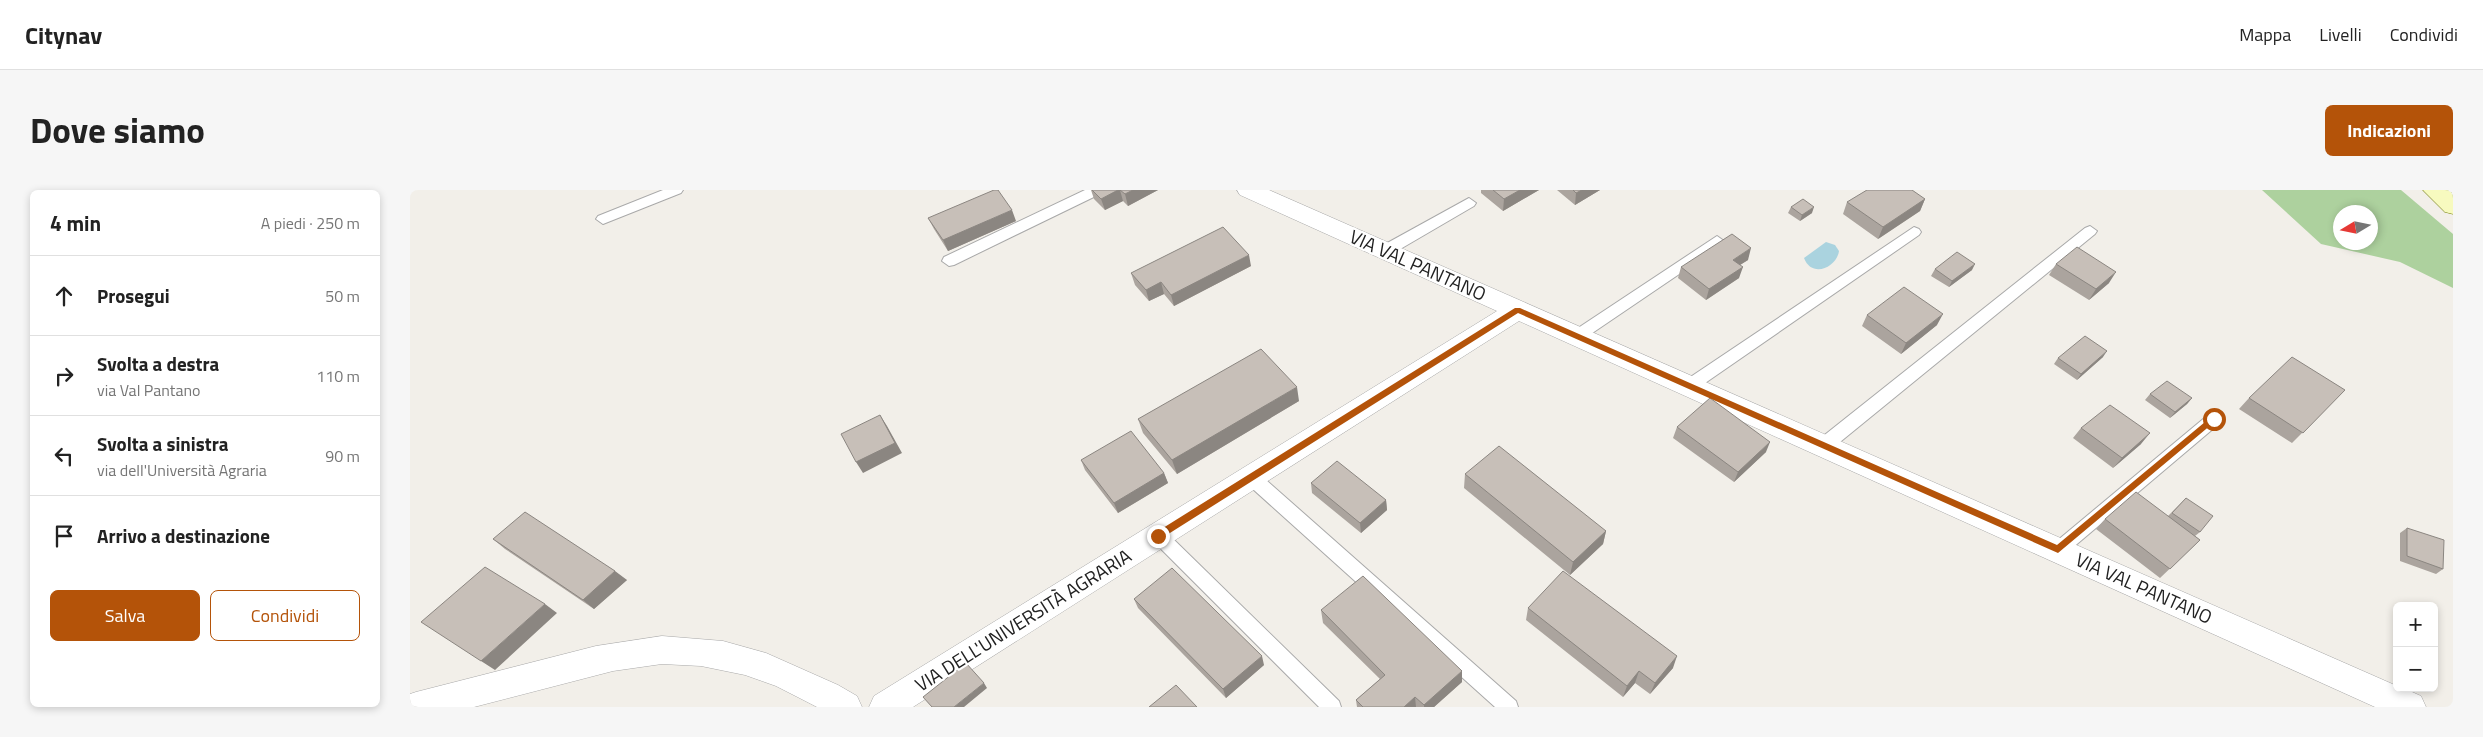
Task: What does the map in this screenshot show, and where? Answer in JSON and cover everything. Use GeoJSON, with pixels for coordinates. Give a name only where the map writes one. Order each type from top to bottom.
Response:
{"type":"FeatureCollection","features":[{"type":"Feature","properties":{"kind":"street","name":"VIA VAL PANTANO"},"geometry":{"type":"LineString","coordinates":[[1248,190],[2410,707]]}},
{"type":"Feature","properties":{"kind":"street"},"geometry":{"type":"LineString","coordinates":[[2434,190],[2453,206]]}},
{"type":"Feature","properties":{"kind":"street","name":"VIA DELL'UNIVERSITÀ AGRARIA"},"geometry":{"type":"LineString","coordinates":[[893,705],[1518,310]]}},
{"type":"Feature","properties":{"kind":"street"},"geometry":{"type":"LineString","coordinates":[[416,707],[604,658],[643,651],[678,650],[712,653],[792,676],[818,689],[846,707]]}},
{"type":"Feature","properties":{"kind":"lane"},"geometry":{"type":"LineString","coordinates":[[603,219],[676,190]]}},
{"type":"Feature","properties":{"kind":"lane"},"geometry":{"type":"LineString","coordinates":[[949,261],[1097,190]]}},
{"type":"Feature","properties":{"kind":"lane"},"geometry":{"type":"LineString","coordinates":[[1385,251],[1469,203]]}},
{"type":"Feature","properties":{"kind":"lane"},"geometry":{"type":"LineString","coordinates":[[1824,446],[2090,231]]}},
{"type":"Feature","properties":{"kind":"lane"},"geometry":{"type":"LineString","coordinates":[[1689,386],[1914,232]]}},
{"type":"Feature","properties":{"kind":"lane"},"geometry":{"type":"LineString","coordinates":[[1577,336],[1717,240]]}},
{"type":"Feature","properties":{"kind":"lane"},"geometry":{"type":"LineString","coordinates":[[2058,550],[2214,419]]}},
{"type":"Feature","properties":{"kind":"lane"},"geometry":{"type":"LineString","coordinates":[[1251,478],[1509,707]]}},
{"type":"Feature","properties":{"kind":"lane"},"geometry":{"type":"LineString","coordinates":[[1158,536],[1332,707]]}},
{"type":"Feature","properties":{"kind":"green space"},"geometry":{"type":"Polygon","coordinates":[[[2262,190],[2401,190],[2453,234],[2453,288],[2400,262],[2347,250],[2378,250],[2378,205],[2333,205],[2333,247],[2321,244],[2262,190]]]}},
{"type":"Feature","properties":{"kind":"water"},"geometry":{"type":"Polygon","coordinates":[[[1826,242],[1835,245],[1839,251],[1837,257],[1829,266],[1818,269],[1813,268],[1804,258],[1826,242]]]}},
{"type":"Feature","properties":{"kind":"building"},"geometry":{"type":"Polygon","coordinates":[[[998,190],[1012,210],[943,240],[928,218],[998,190]]]}},
{"type":"Feature","properties":{"kind":"building"},"geometry":{"type":"Polygon","coordinates":[[[1092,190],[1118,190],[1101,199],[1092,190]]]}},
{"type":"Feature","properties":{"kind":"building"},"geometry":{"type":"Polygon","coordinates":[[[1120,190],[1133,190],[1125,194],[1120,190]]]}},
{"type":"Feature","properties":{"kind":"building"},"geometry":{"type":"Polygon","coordinates":[[[1493,190],[1520,190],[1504,199],[1493,190]]]}},
{"type":"Feature","properties":{"kind":"building"},"geometry":{"type":"Polygon","coordinates":[[[1867,190],[1912,190],[1925,199],[1883,227],[1847,202],[1867,190]]]}},
{"type":"Feature","properties":{"kind":"building"},"geometry":{"type":"Polygon","coordinates":[[[1803,199],[1814,207],[1802,215],[1791,207],[1803,199]]]}},
{"type":"Feature","properties":{"kind":"building"},"geometry":{"type":"Polygon","coordinates":[[[1223,227],[1249,255],[1171,295],[1161,282],[1146,290],[1131,273],[1223,227]]]}},
{"type":"Feature","properties":{"kind":"building"},"geometry":{"type":"Polygon","coordinates":[[[1732,234],[1751,248],[1733,260],[1743,267],[1709,289],[1681,267],[1732,234]]]}},
{"type":"Feature","properties":{"kind":"building"},"geometry":{"type":"Polygon","coordinates":[[[2077,247],[2116,272],[2096,289],[2056,264],[2077,247]]]}},
{"type":"Feature","properties":{"kind":"building"},"geometry":{"type":"Polygon","coordinates":[[[1957,252],[1975,264],[1952,281],[1935,269],[1957,252]]]}},
{"type":"Feature","properties":{"kind":"building"},"geometry":{"type":"Polygon","coordinates":[[[1904,287],[1943,314],[1906,343],[1867,315],[1904,287]]]}},
{"type":"Feature","properties":{"kind":"building"},"geometry":{"type":"Polygon","coordinates":[[[2085,336],[2107,351],[2081,374],[2058,358],[2085,336]]]}},
{"type":"Feature","properties":{"kind":"building"},"geometry":{"type":"Polygon","coordinates":[[[1261,349],[1297,387],[1172,460],[1138,419],[1261,349]]]}},
{"type":"Feature","properties":{"kind":"building"},"geometry":{"type":"Polygon","coordinates":[[[2292,357],[2345,390],[2303,433],[2249,398],[2292,357]]]}},
{"type":"Feature","properties":{"kind":"building"},"geometry":{"type":"Polygon","coordinates":[[[2167,381],[2192,398],[2175,412],[2150,394],[2167,381]]]}},
{"type":"Feature","properties":{"kind":"building"},"geometry":{"type":"Polygon","coordinates":[[[1710,398],[1770,442],[1738,472],[1677,427],[1710,398]]]}},
{"type":"Feature","properties":{"kind":"building"},"geometry":{"type":"Polygon","coordinates":[[[2110,405],[2150,433],[2122,458],[2081,428],[2110,405]]]}},
{"type":"Feature","properties":{"kind":"building"},"geometry":{"type":"Polygon","coordinates":[[[880,415],[895,443],[856,462],[841,434],[880,415]]]}},
{"type":"Feature","properties":{"kind":"building"},"geometry":{"type":"Polygon","coordinates":[[[1131,431],[1164,473],[1114,503],[1081,460],[1131,431]]]}},
{"type":"Feature","properties":{"kind":"building"},"geometry":{"type":"Polygon","coordinates":[[[1499,446],[1606,531],[1573,562],[1465,474],[1499,446]]]}},
{"type":"Feature","properties":{"kind":"building"},"geometry":{"type":"Polygon","coordinates":[[[1337,461],[1386,500],[1360,523],[1311,483],[1337,461]]]}},
{"type":"Feature","properties":{"kind":"building"},"geometry":{"type":"Polygon","coordinates":[[[2136,492],[2200,540],[2170,569],[2105,519],[2136,492]]]}},
{"type":"Feature","properties":{"kind":"building"},"geometry":{"type":"Polygon","coordinates":[[[2186,498],[2213,516],[2200,532],[2172,513],[2186,498]]]}},
{"type":"Feature","properties":{"kind":"building"},"geometry":{"type":"Polygon","coordinates":[[[525,512],[615,571],[583,600],[493,539],[525,512]]]}},
{"type":"Feature","properties":{"kind":"building"},"geometry":{"type":"Polygon","coordinates":[[[2407,528],[2444,540],[2443,569],[2407,556],[2407,528]]]}},
{"type":"Feature","properties":{"kind":"building"},"geometry":{"type":"Polygon","coordinates":[[[485,567],[545,604],[481,661],[421,622],[485,567]]]}},
{"type":"Feature","properties":{"kind":"building"},"geometry":{"type":"Polygon","coordinates":[[[1172,568],[1262,656],[1223,689],[1134,599],[1172,568]]]}},
{"type":"Feature","properties":{"kind":"building"},"geometry":{"type":"Polygon","coordinates":[[[1563,571],[1677,656],[1655,683],[1639,671],[1627,686],[1528,608],[1563,571]]]}},
{"type":"Feature","properties":{"kind":"building"},"geometry":{"type":"Polygon","coordinates":[[[1363,576],[1462,671],[1424,705],[1415,697],[1404,707],[1363,707],[1356,700],[1385,675],[1321,610],[1363,576]]]}},
{"type":"Feature","properties":{"kind":"building"},"geometry":{"type":"Polygon","coordinates":[[[966,663],[984,683],[954,707],[932,707],[923,697],[966,663]]]}},
{"type":"Feature","properties":{"kind":"building"},"geometry":{"type":"Polygon","coordinates":[[[1176,685],[1197,707],[1149,707],[1176,685]]]}},
{"type":"Feature","properties":{"kind":"route"},"geometry":{"type":"LineString","coordinates":[[1158,536],[1518,310],[2058,550],[2214,419]]}}]}
